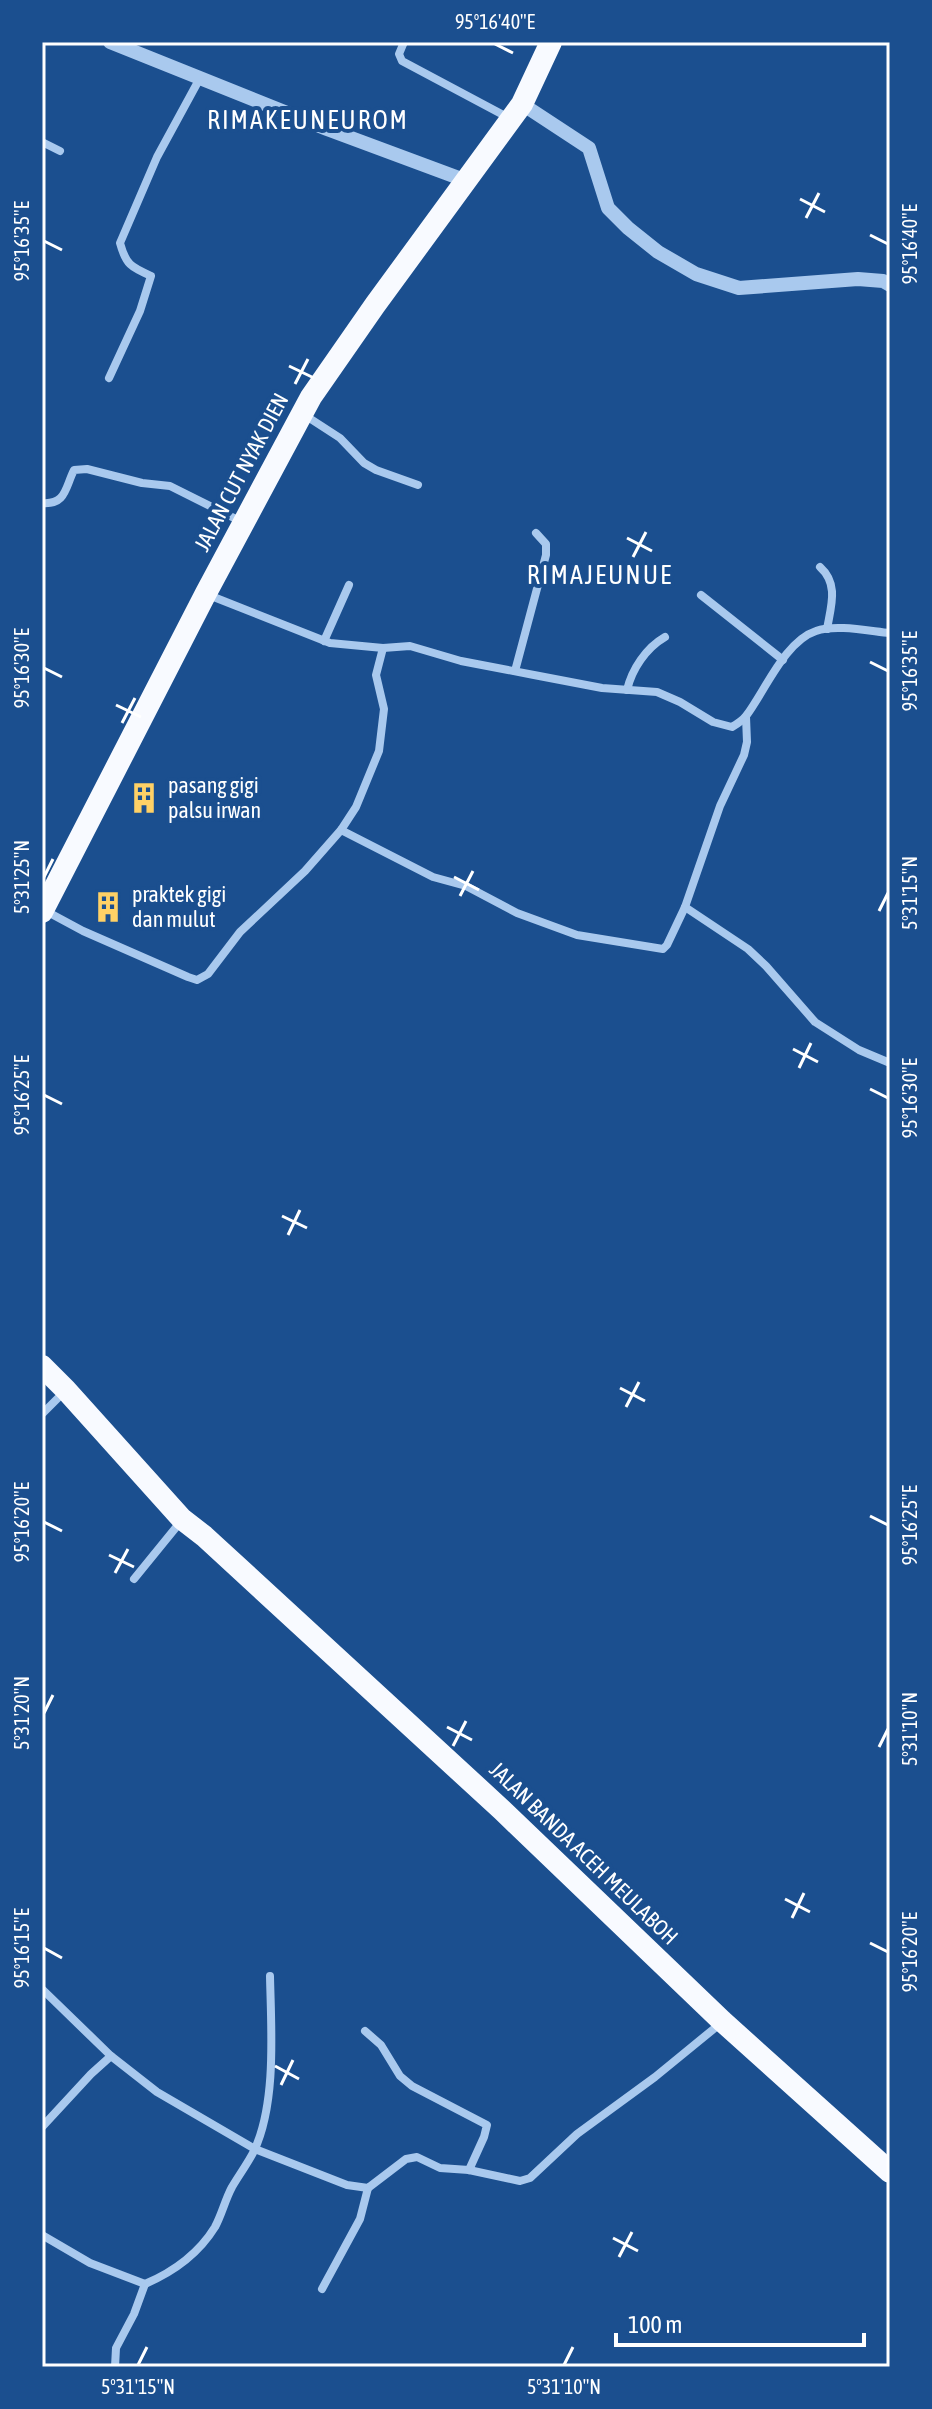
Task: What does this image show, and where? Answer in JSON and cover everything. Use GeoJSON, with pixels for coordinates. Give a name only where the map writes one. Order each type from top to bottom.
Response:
{"type":"FeatureCollection","features":[{"type":"Feature","properties":{"kind":"highway","name":"JALAN CUT NYAK DIEN"},"geometry":{"type":"LineString","coordinates":[[43,910],[311,397],[517,112],[551,42]]}},
{"type":"Feature","properties":{"kind":"highway","name":"JALAN BANDA ACEH MEULABOH"},"geometry":{"type":"LineString","coordinates":[[43,1364],[182,1519],[502,1810],[722,2021],[890,2172]]}},
{"type":"Feature","properties":{"kind":"street"},"geometry":{"type":"LineString","coordinates":[[110,42],[131,46],[200,78],[467,181]]}},
{"type":"Feature","properties":{"kind":"street"},"geometry":{"type":"LineString","coordinates":[[404,42],[399,54],[402,61],[589,148],[608,208],[658,252],[696,274],[739,288],[858,279],[883,281],[890,285]]}},
{"type":"Feature","properties":{"kind":"street"},"geometry":{"type":"LineString","coordinates":[[109,378],[140,311],[151,276],[132,267],[124,258],[120,243],[157,157],[200,78]]}},
{"type":"Feature","properties":{"kind":"street"},"geometry":{"type":"LineString","coordinates":[[42,142],[60,151]]}},
{"type":"Feature","properties":{"kind":"street"},"geometry":{"type":"LineString","coordinates":[[302,413],[340,438],[364,463],[418,485]]}},
{"type":"Feature","properties":{"kind":"street"},"geometry":{"type":"LineString","coordinates":[[42,503],[53,504],[61,499],[74,470],[87,469],[142,483],[170,486],[243,523]]}},
{"type":"Feature","properties":{"kind":"street"},"geometry":{"type":"LineString","coordinates":[[515,671],[546,555],[546,544],[536,533]]}},
{"type":"Feature","properties":{"kind":"street"},"geometry":{"type":"LineString","coordinates":[[820,567],[828,575],[833,592],[827,629]]}},
{"type":"Feature","properties":{"kind":"street"},"geometry":{"type":"LineString","coordinates":[[324,641],[349,585]]}},
{"type":"Feature","properties":{"kind":"street"},"geometry":{"type":"LineString","coordinates":[[206,593],[324,641],[383,648],[410,646],[461,661],[627,690],[657,692],[713,722],[732,727],[746,717],[783,660],[803,638],[814,631],[890,633]]}},
{"type":"Feature","properties":{"kind":"street"},"geometry":{"type":"LineString","coordinates":[[701,595],[783,660]]}},
{"type":"Feature","properties":{"kind":"street"},"geometry":{"type":"LineString","coordinates":[[627,690],[641,659],[649,648],[665,637]]}},
{"type":"Feature","properties":{"kind":"street"},"geometry":{"type":"LineString","coordinates":[[43,910],[83,931],[197,980],[208,974],[240,932],[305,871],[341,830],[356,807],[379,751],[384,709],[376,675],[383,648]]}},
{"type":"Feature","properties":{"kind":"street"},"geometry":{"type":"LineString","coordinates":[[341,830],[433,877],[466,886],[517,913],[577,935],[663,949],[685,907],[720,806],[744,755],[746,717]]}},
{"type":"Feature","properties":{"kind":"street"},"geometry":{"type":"LineString","coordinates":[[685,907],[748,949],[815,1022],[859,1050],[890,1063]]}},
{"type":"Feature","properties":{"kind":"street"},"geometry":{"type":"LineString","coordinates":[[42,1414],[66,1390]]}},
{"type":"Feature","properties":{"kind":"street"},"geometry":{"type":"LineString","coordinates":[[134,1579],[182,1519]]}},
{"type":"Feature","properties":{"kind":"street"},"geometry":{"type":"LineString","coordinates":[[115,2367],[116,2348],[145,2284],[173,2269],[209,2235],[255,2149],[266,2106],[272,2061],[270,1976]]}},
{"type":"Feature","properties":{"kind":"street"},"geometry":{"type":"LineString","coordinates":[[42,1989],[111,2056],[157,2092],[255,2149],[347,2185],[368,2188]]}},
{"type":"Feature","properties":{"kind":"street"},"geometry":{"type":"LineString","coordinates":[[322,2289],[360,2219],[368,2188],[411,2157],[440,2168],[469,2170],[515,2181],[530,2178],[577,2134],[655,2077],[722,2021]]}},
{"type":"Feature","properties":{"kind":"street"},"geometry":{"type":"LineString","coordinates":[[365,2031],[381,2045],[400,2076],[412,2086],[487,2125],[469,2170]]}},
{"type":"Feature","properties":{"kind":"street"},"geometry":{"type":"LineString","coordinates":[[42,2127],[111,2056]]}},
{"type":"Feature","properties":{"kind":"street"},"geometry":{"type":"LineString","coordinates":[[42,2235],[90,2263],[145,2284]]}},
{"type":"Feature","properties":{"kind":"place","name":"pasang gigi palsu irwan"},"geometry":{"type":"Point","coordinates":[144,798]}},
{"type":"Feature","properties":{"kind":"place","name":"praktek gigi dan mulut"},"geometry":{"type":"Point","coordinates":[108,907]}},
{"type":"Feature","properties":{"kind":"district","name":"RIMAKEUNEUROM"},"geometry":{"type":"Point","coordinates":[308,120]}},
{"type":"Feature","properties":{"kind":"district","name":"RIMAJEUNUE"},"geometry":{"type":"Point","coordinates":[600,575]}}]}
